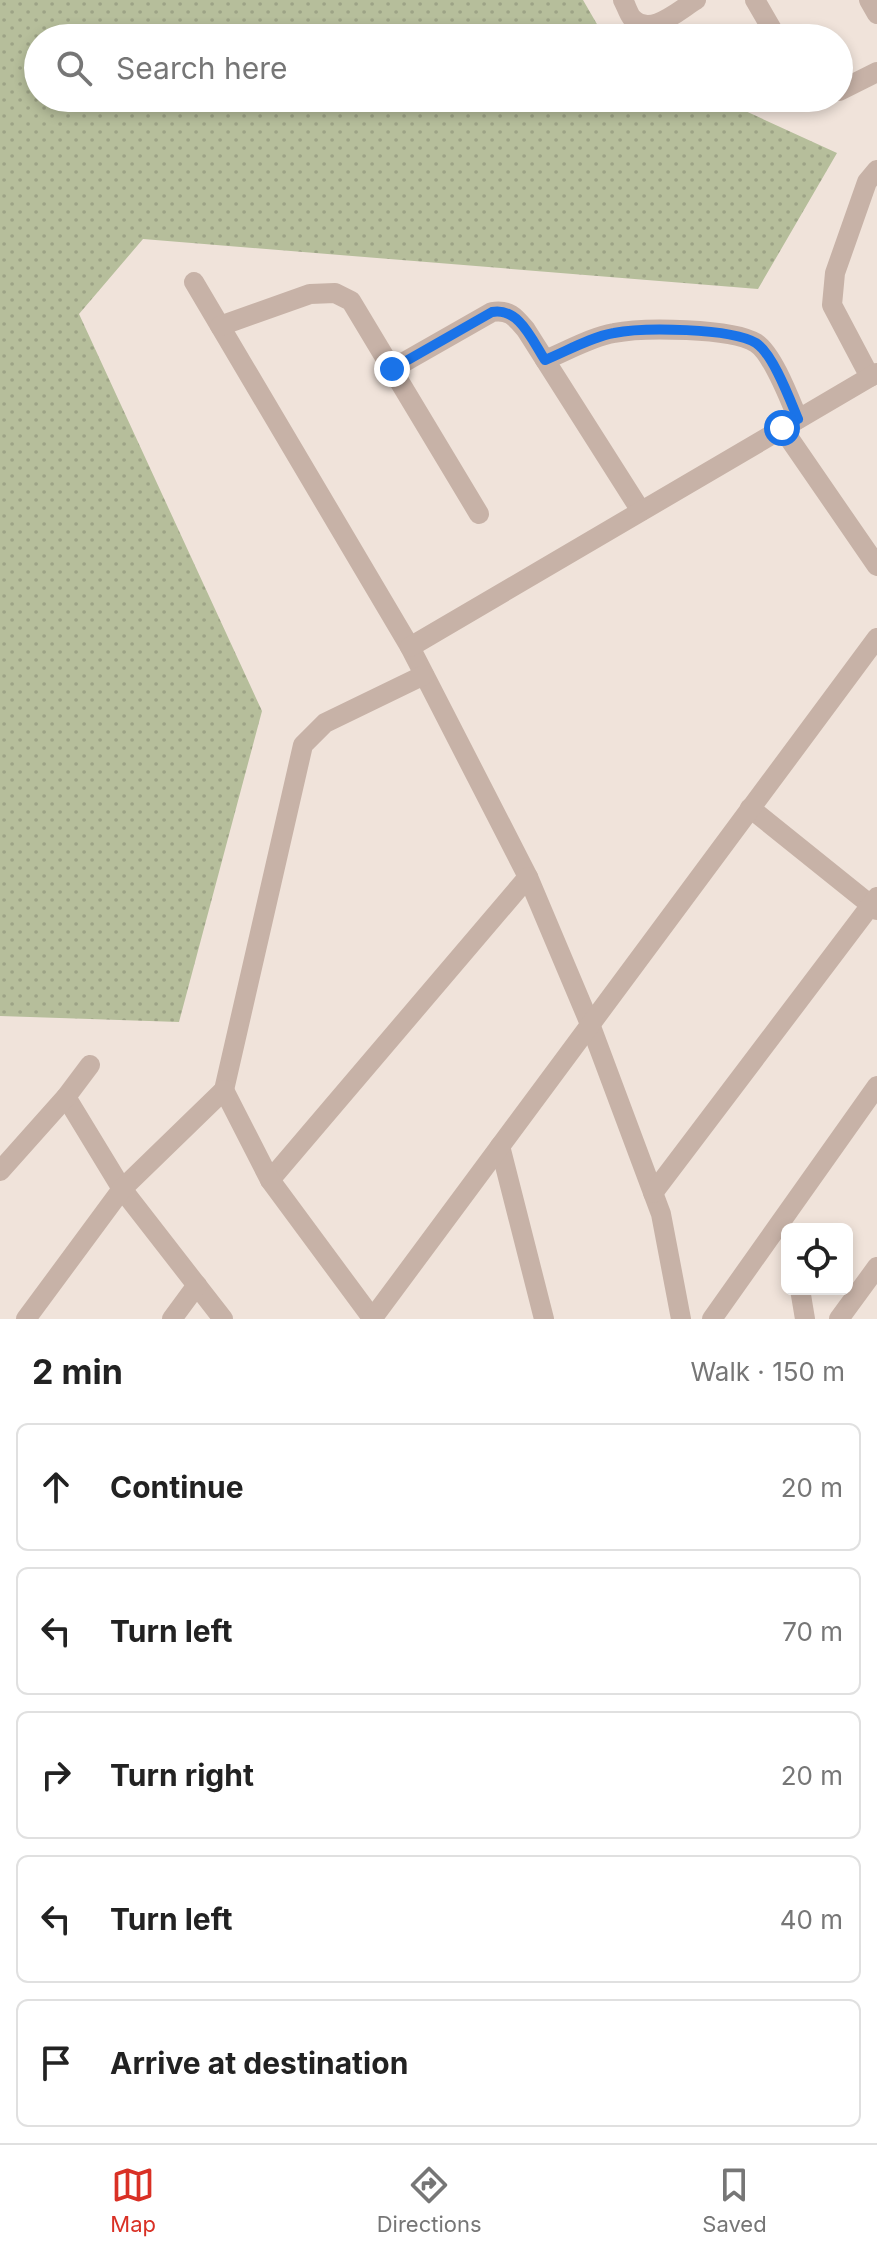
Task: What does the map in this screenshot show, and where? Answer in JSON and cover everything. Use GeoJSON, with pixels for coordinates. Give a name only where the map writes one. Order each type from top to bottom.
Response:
{"type":"FeatureCollection","features":[{"type":"Feature","properties":{"kind":"street"},"geometry":{"type":"LineString","coordinates":[[623,0],[632,18],[642,24]]}},
{"type":"Feature","properties":{"kind":"street"},"geometry":{"type":"LineString","coordinates":[[657,24],[696,0]]}},
{"type":"Feature","properties":{"kind":"street"},"geometry":{"type":"LineString","coordinates":[[755,0],[769,24]]}},
{"type":"Feature","properties":{"kind":"street"},"geometry":{"type":"LineString","coordinates":[[869,0],[877,14]]}},
{"type":"Feature","properties":{"kind":"street"},"geometry":{"type":"LineString","coordinates":[[853,84],[877,72]]}},
{"type":"Feature","properties":{"kind":"street"},"geometry":{"type":"LineString","coordinates":[[410,647],[874,375],[832,305],[835,273],[867,182],[877,170]]}},
{"type":"Feature","properties":{"kind":"street"},"geometry":{"type":"LineString","coordinates":[[194,282],[410,647],[528,877],[590,1024],[661,1214],[681,1319]]}},
{"type":"Feature","properties":{"kind":"street"},"geometry":{"type":"LineString","coordinates":[[220,326],[310,294],[335,293],[351,301],[479,514]]}},
{"type":"Feature","properties":{"kind":"street"},"geometry":{"type":"LineString","coordinates":[[392,369],[492,312],[501,310],[512,313],[641,511]]}},
{"type":"Feature","properties":{"kind":"street"},"geometry":{"type":"LineString","coordinates":[[545,360],[612,333],[650,328],[716,332],[757,343],[780,376],[790,424],[877,566]]}},
{"type":"Feature","properties":{"kind":"street"},"geometry":{"type":"LineString","coordinates":[[224,1090],[270,1180],[372,1319],[877,638]]}},
{"type":"Feature","properties":{"kind":"street"},"geometry":{"type":"LineString","coordinates":[[26,1319],[122,1189],[224,1090],[303,745],[325,723],[424,675]]}},
{"type":"Feature","properties":{"kind":"street"},"geometry":{"type":"LineString","coordinates":[[653,1193],[875,904],[750,808]]}},
{"type":"Feature","properties":{"kind":"street"},"geometry":{"type":"LineString","coordinates":[[270,1180],[528,877]]}},
{"type":"Feature","properties":{"kind":"street"},"geometry":{"type":"LineString","coordinates":[[0,1171],[66,1097],[90,1065]]}},
{"type":"Feature","properties":{"kind":"street"},"geometry":{"type":"LineString","coordinates":[[712,1319],[788,1220],[877,1086]]}},
{"type":"Feature","properties":{"kind":"street"},"geometry":{"type":"LineString","coordinates":[[66,1097],[122,1189],[223,1319]]}},
{"type":"Feature","properties":{"kind":"street"},"geometry":{"type":"LineString","coordinates":[[500,1146],[544,1319]]}},
{"type":"Feature","properties":{"kind":"street"},"geometry":{"type":"LineString","coordinates":[[839,1319],[877,1267]]}},
{"type":"Feature","properties":{"kind":"street"},"geometry":{"type":"LineString","coordinates":[[172,1319],[197,1285]]}},
{"type":"Feature","properties":{"kind":"street"},"geometry":{"type":"LineString","coordinates":[[801,1295],[805,1319]]}},
{"type":"Feature","properties":{"kind":"green space"},"geometry":{"type":"Polygon","coordinates":[[[0,0],[583,0],[597,24],[24,24],[24,112],[748,112],[837,153],[758,289],[143,239],[79,314],[262,711],[179,1022],[0,1016],[0,0]]]}},
{"type":"Feature","properties":{"kind":"route"},"geometry":{"type":"LineString","coordinates":[[392,369],[492,312],[501,310],[512,313],[545,360],[612,333],[650,328],[716,332],[757,343],[780,376],[798,419],[782,428]]}}]}
